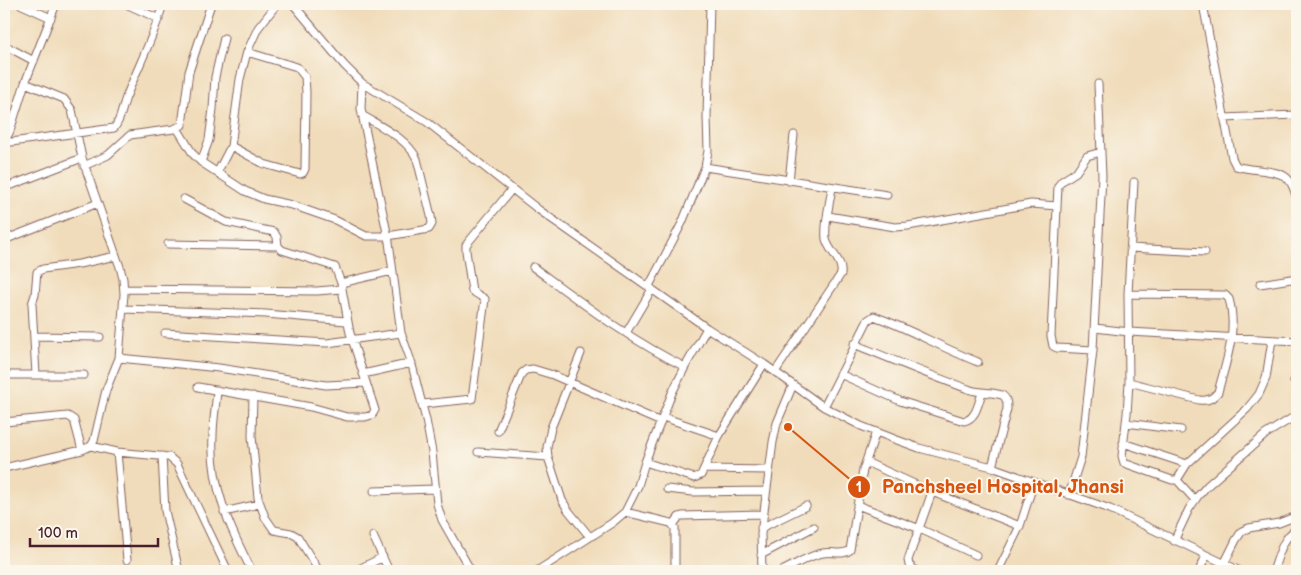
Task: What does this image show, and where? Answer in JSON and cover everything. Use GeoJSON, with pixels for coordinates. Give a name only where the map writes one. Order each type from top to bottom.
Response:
{"type":"FeatureCollection","features":[{"type":"Feature","properties":{"kind":"street"},"geometry":{"type":"LineString","coordinates":[[20,4],[51,18]]}},
{"type":"Feature","properties":{"kind":"street"},"geometry":{"type":"LineString","coordinates":[[4,143],[56,4]]}},
{"type":"Feature","properties":{"kind":"street"},"geometry":{"type":"LineString","coordinates":[[126,4],[142,7],[159,19]]}},
{"type":"Feature","properties":{"kind":"street"},"geometry":{"type":"LineString","coordinates":[[4,143],[111,129],[116,126],[126,97],[159,19],[163,4]]}},
{"type":"Feature","properties":{"kind":"street"},"geometry":{"type":"LineString","coordinates":[[84,166],[108,155],[130,134],[177,128],[182,125],[189,72],[211,4]]}},
{"type":"Feature","properties":{"kind":"street"},"geometry":{"type":"LineString","coordinates":[[217,173],[231,146],[240,79],[247,52],[258,28],[277,4]]}},
{"type":"Feature","properties":{"kind":"street"},"geometry":{"type":"LineString","coordinates":[[293,4],[344,65],[362,83],[427,122],[539,210],[707,328],[764,364],[824,407],[876,432],[918,448],[992,467],[1110,509],[1240,571]]}},
{"type":"Feature","properties":{"kind":"street"},"geometry":{"type":"LineString","coordinates":[[626,333],[682,223],[705,167],[708,151],[710,4]]}},
{"type":"Feature","properties":{"kind":"street"},"geometry":{"type":"LineString","coordinates":[[1203,4],[1232,158],[1236,166],[1286,176],[1292,185],[1297,199]]}},
{"type":"Feature","properties":{"kind":"street"},"geometry":{"type":"LineString","coordinates":[[201,162],[211,131],[215,78],[224,38]]}},
{"type":"Feature","properties":{"kind":"street"},"geometry":{"type":"LineString","coordinates":[[4,45],[34,62]]}},
{"type":"Feature","properties":{"kind":"street"},"geometry":{"type":"LineString","coordinates":[[231,146],[264,164],[300,174],[303,173],[305,77],[297,68],[247,52]]}},
{"type":"Feature","properties":{"kind":"street"},"geometry":{"type":"LineString","coordinates":[[4,468],[82,450],[91,446],[94,442],[106,390],[119,358],[123,309],[124,289],[120,267],[84,166],[72,110],[64,99],[25,83]]}},
{"type":"Feature","properties":{"kind":"street"},"geometry":{"type":"LineString","coordinates":[[362,83],[360,96],[362,116],[388,236],[401,333],[412,363],[423,404],[432,452],[437,504],[442,520],[471,571]]}},
{"type":"Feature","properties":{"kind":"street"},"geometry":{"type":"LineString","coordinates":[[1069,495],[1080,457],[1094,350],[1102,176],[1098,84]]}},
{"type":"Feature","properties":{"kind":"street"},"geometry":{"type":"LineString","coordinates":[[1224,118],[1297,115]]}},
{"type":"Feature","properties":{"kind":"street"},"geometry":{"type":"LineString","coordinates":[[177,128],[193,154],[201,162],[245,191],[264,199],[292,205],[335,220],[366,236],[388,236],[428,229],[432,224],[431,216],[414,151],[399,138],[362,116]]}},
{"type":"Feature","properties":{"kind":"street"},"geometry":{"type":"LineString","coordinates":[[789,181],[794,135]]}},
{"type":"Feature","properties":{"kind":"street"},"geometry":{"type":"LineString","coordinates":[[1094,350],[1057,348],[1053,346],[1051,341],[1059,184],[1076,172],[1087,156],[1101,152]]}},
{"type":"Feature","properties":{"kind":"street"},"geometry":{"type":"LineString","coordinates":[[12,185],[82,158]]}},
{"type":"Feature","properties":{"kind":"street"},"geometry":{"type":"LineString","coordinates":[[705,167],[886,196]]}},
{"type":"Feature","properties":{"kind":"street"},"geometry":{"type":"LineString","coordinates":[[1134,182],[1128,294],[1129,382],[1122,461],[1126,465],[1177,480],[1195,500]]}},
{"type":"Feature","properties":{"kind":"street"},"geometry":{"type":"LineString","coordinates":[[775,372],[841,274],[841,265],[826,240],[832,188]]}},
{"type":"Feature","properties":{"kind":"street"},"geometry":{"type":"LineString","coordinates":[[423,404],[472,399],[485,299],[472,291],[466,245],[512,189]]}},
{"type":"Feature","properties":{"kind":"street"},"geometry":{"type":"LineString","coordinates":[[184,199],[226,222],[274,232],[278,237],[278,246]]}},
{"type":"Feature","properties":{"kind":"street"},"geometry":{"type":"LineString","coordinates":[[4,240],[98,203]]}},
{"type":"Feature","properties":{"kind":"street"},"geometry":{"type":"LineString","coordinates":[[828,216],[895,227],[1031,204],[1057,206]]}},
{"type":"Feature","properties":{"kind":"street"},"geometry":{"type":"LineString","coordinates":[[168,244],[278,246],[282,250],[333,265],[338,272],[346,321],[375,410],[372,415],[365,417],[347,417],[311,407],[198,387]]}},
{"type":"Feature","properties":{"kind":"street"},"geometry":{"type":"LineString","coordinates":[[1130,248],[1206,252]]}},
{"type":"Feature","properties":{"kind":"street"},"geometry":{"type":"LineString","coordinates":[[36,375],[32,304],[36,292],[35,278],[37,272],[43,269],[116,256]]}},
{"type":"Feature","properties":{"kind":"street"},"geometry":{"type":"LineString","coordinates":[[533,267],[626,333],[660,355],[684,367]]}},
{"type":"Feature","properties":{"kind":"street"},"geometry":{"type":"LineString","coordinates":[[124,289],[317,291],[392,271]]}},
{"type":"Feature","properties":{"kind":"street"},"geometry":{"type":"LineString","coordinates":[[1260,284],[1297,278]]}},
{"type":"Feature","properties":{"kind":"street"},"geometry":{"type":"LineString","coordinates":[[1128,294],[1225,295],[1231,305],[1233,322],[1232,338],[1218,392],[1213,398],[1206,401],[1177,396],[1129,382]]}},
{"type":"Feature","properties":{"kind":"street"},"geometry":{"type":"LineString","coordinates":[[123,309],[266,314],[346,321]]}},
{"type":"Feature","properties":{"kind":"street"},"geometry":{"type":"LineString","coordinates":[[824,407],[854,344],[868,320],[874,316],[908,329],[952,352],[978,362]]}},
{"type":"Feature","properties":{"kind":"street"},"geometry":{"type":"LineString","coordinates":[[537,571],[612,523],[625,512],[638,486],[645,462],[684,367],[707,328]]}},
{"type":"Feature","properties":{"kind":"street"},"geometry":{"type":"LineString","coordinates":[[1095,328],[1129,332],[1297,341]]}},
{"type":"Feature","properties":{"kind":"street"},"geometry":{"type":"LineString","coordinates":[[165,333],[312,343],[352,341],[401,333]]}},
{"type":"Feature","properties":{"kind":"street"},"geometry":{"type":"LineString","coordinates":[[34,336],[100,337]]}},
{"type":"Feature","properties":{"kind":"street"},"geometry":{"type":"LineString","coordinates":[[1177,480],[1187,464],[1247,409],[1259,394],[1266,378],[1272,340]]}},
{"type":"Feature","properties":{"kind":"street"},"geometry":{"type":"LineString","coordinates":[[854,344],[911,368],[982,393],[1001,395],[1005,398],[1008,404],[992,467]]}},
{"type":"Feature","properties":{"kind":"street"},"geometry":{"type":"LineString","coordinates":[[581,353],[551,428],[547,447],[548,457],[562,500],[590,537]]}},
{"type":"Feature","properties":{"kind":"street"},"geometry":{"type":"LineString","coordinates":[[119,358],[219,368],[326,385],[366,383]]}},
{"type":"Feature","properties":{"kind":"street"},"geometry":{"type":"LineString","coordinates":[[363,374],[412,363]]}},
{"type":"Feature","properties":{"kind":"street"},"geometry":{"type":"LineString","coordinates":[[645,462],[694,478],[701,475],[719,436],[764,364]]}},
{"type":"Feature","properties":{"kind":"street"},"geometry":{"type":"LineString","coordinates":[[498,431],[522,373],[533,369],[662,420],[719,436]]}},
{"type":"Feature","properties":{"kind":"street"},"geometry":{"type":"LineString","coordinates":[[840,374],[900,401],[964,422],[974,415],[982,393]]}},
{"type":"Feature","properties":{"kind":"street"},"geometry":{"type":"LineString","coordinates":[[4,376],[84,375]]}},
{"type":"Feature","properties":{"kind":"street"},"geometry":{"type":"LineString","coordinates":[[762,571],[761,528],[769,470],[777,423],[793,385]]}},
{"type":"Feature","properties":{"kind":"street"},"geometry":{"type":"LineString","coordinates":[[217,390],[212,438],[217,487],[224,512],[252,571]]}},
{"type":"Feature","properties":{"kind":"street"},"geometry":{"type":"LineString","coordinates":[[254,396],[252,436],[259,504],[274,530],[298,536],[318,571]]}},
{"type":"Feature","properties":{"kind":"street"},"geometry":{"type":"LineString","coordinates":[[1174,541],[1195,500],[1207,486],[1266,434],[1297,415]]}},
{"type":"Feature","properties":{"kind":"street"},"geometry":{"type":"LineString","coordinates":[[4,422],[68,416],[74,420],[82,450]]}},
{"type":"Feature","properties":{"kind":"street"},"geometry":{"type":"LineString","coordinates":[[1126,423],[1181,430]]}},
{"type":"Feature","properties":{"kind":"street"},"geometry":{"type":"LineString","coordinates":[[782,571],[814,555],[848,552],[852,547],[857,505],[866,462],[876,432]]}},
{"type":"Feature","properties":{"kind":"street"},"geometry":{"type":"LineString","coordinates":[[1124,443],[1187,464]]}},
{"type":"Feature","properties":{"kind":"street"},"geometry":{"type":"LineString","coordinates":[[91,446],[117,452],[169,457],[177,464],[228,571]]}},
{"type":"Feature","properties":{"kind":"street"},"geometry":{"type":"LineString","coordinates":[[117,452],[127,560]]}},
{"type":"Feature","properties":{"kind":"street"},"geometry":{"type":"LineString","coordinates":[[478,452],[548,457]]}},
{"type":"Feature","properties":{"kind":"street"},"geometry":{"type":"LineString","coordinates":[[162,456],[165,511],[179,571]]}},
{"type":"Feature","properties":{"kind":"street"},"geometry":{"type":"LineString","coordinates":[[866,462],[932,492],[1020,526]]}},
{"type":"Feature","properties":{"kind":"street"},"geometry":{"type":"LineString","coordinates":[[705,469],[769,470]]}},
{"type":"Feature","properties":{"kind":"street"},"geometry":{"type":"LineString","coordinates":[[998,571],[1020,526],[1034,482]]}},
{"type":"Feature","properties":{"kind":"street"},"geometry":{"type":"LineString","coordinates":[[374,491],[435,489]]}},
{"type":"Feature","properties":{"kind":"street"},"geometry":{"type":"LineString","coordinates":[[667,489],[693,492],[766,491]]}},
{"type":"Feature","properties":{"kind":"street"},"geometry":{"type":"LineString","coordinates":[[916,571],[909,565],[908,560],[932,492]]}},
{"type":"Feature","properties":{"kind":"street"},"geometry":{"type":"LineString","coordinates":[[224,512],[259,504]]}},
{"type":"Feature","properties":{"kind":"street"},"geometry":{"type":"LineString","coordinates":[[857,505],[920,529],[976,554]]}},
{"type":"Feature","properties":{"kind":"street"},"geometry":{"type":"LineString","coordinates":[[761,528],[806,506]]}},
{"type":"Feature","properties":{"kind":"street"},"geometry":{"type":"LineString","coordinates":[[625,512],[674,525]]}},
{"type":"Feature","properties":{"kind":"street"},"geometry":{"type":"LineString","coordinates":[[675,571],[674,525],[679,517],[763,514]]}},
{"type":"Feature","properties":{"kind":"street"},"geometry":{"type":"LineString","coordinates":[[1224,564],[1242,531],[1249,528],[1279,524],[1297,516]]}},
{"type":"Feature","properties":{"kind":"street"},"geometry":{"type":"LineString","coordinates":[[761,555],[814,527]]}},
{"type":"Feature","properties":{"kind":"street"},"geometry":{"type":"LineString","coordinates":[[1273,571],[1286,539],[1297,529]]}},
{"type":"Feature","properties":{"kind":"street"},"geometry":{"type":"LineString","coordinates":[[373,536],[389,571]]}},
{"type":"Feature","properties":{"kind":"street"},"geometry":{"type":"LineString","coordinates":[[1199,571],[1206,556]]}},
{"type":"Feature","properties":{"kind":"street"},"geometry":{"type":"LineString","coordinates":[[355,571],[383,557]]}},
{"type":"Feature","properties":{"kind":"place","name":"Panchsheel Hospital, Jhansi"},"geometry":{"type":"Point","coordinates":[788,427]}}]}
